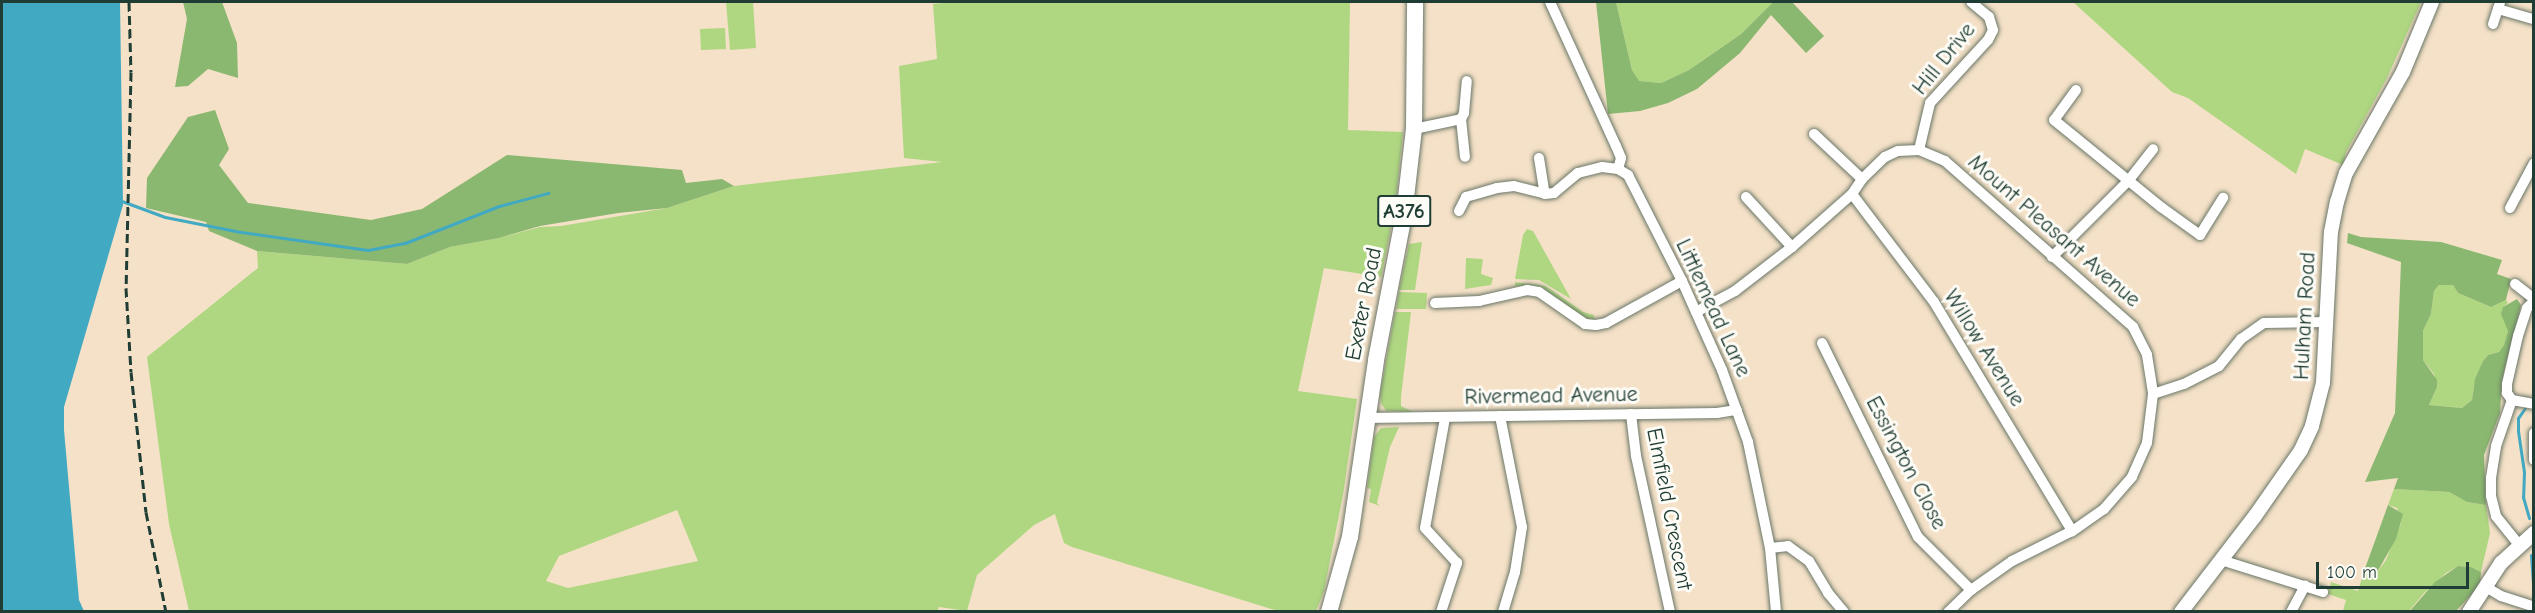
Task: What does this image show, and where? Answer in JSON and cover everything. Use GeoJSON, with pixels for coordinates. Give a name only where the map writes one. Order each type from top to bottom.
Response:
{"type":"FeatureCollection","features":[{"type":"Feature","properties":{"kind":"highway","name":"Exeter Road"},"geometry":{"type":"LineString","coordinates":[[1329,612],[1350,537],[1366,418],[1404,215],[1414,129],[1415,2]]}},
{"type":"Feature","properties":{"kind":"street"},"geometry":{"type":"LineString","coordinates":[[1459,211],[1466,197],[1497,188],[1514,186],[1545,194],[1554,192],[1578,173],[1602,168],[1618,169],[1621,158],[1550,2]]}},
{"type":"Feature","properties":{"kind":"street","name":"Hill Drive"},"geometry":{"type":"LineString","coordinates":[[1919,150],[1930,103],[1983,46],[1993,30],[1989,17],[1971,2]]}},
{"type":"Feature","properties":{"kind":"street","name":"Hulham Road"},"geometry":{"type":"LineString","coordinates":[[2181,612],[2301,450],[2312,426],[2323,383],[2331,232],[2342,186],[2403,72],[2432,2]]}},
{"type":"Feature","properties":{"kind":"street"},"geometry":{"type":"LineString","coordinates":[[2493,24],[2499,5],[2534,19]]}},
{"type":"Feature","properties":{"kind":"street"},"geometry":{"type":"LineString","coordinates":[[1465,157],[1461,119],[1464,113],[1467,81]]}},
{"type":"Feature","properties":{"kind":"street"},"geometry":{"type":"LineString","coordinates":[[2076,90],[2054,120],[2200,235],[2223,198]]}},
{"type":"Feature","properties":{"kind":"street"},"geometry":{"type":"LineString","coordinates":[[1414,129],[1461,119]]}},
{"type":"Feature","properties":{"kind":"street"},"geometry":{"type":"LineString","coordinates":[[1814,134],[1862,179]]}},
{"type":"Feature","properties":{"kind":"street"},"geometry":{"type":"LineString","coordinates":[[2052,257],[2129,180],[2153,149]]}},
{"type":"Feature","properties":{"kind":"street"},"geometry":{"type":"LineString","coordinates":[[1696,312],[1735,291],[1792,248],[1852,194],[1862,179],[1892,154],[1898,151],[1919,150]]}},
{"type":"Feature","properties":{"kind":"street","name":"Mount Pleasant Avenue"},"geometry":{"type":"LineString","coordinates":[[1919,150],[1945,161],[2133,327],[2147,355],[2153,394],[2147,443],[2132,477],[2104,508],[2072,531],[2012,561],[1971,590],[1948,612]]}},
{"type":"Feature","properties":{"kind":"street"},"geometry":{"type":"LineString","coordinates":[[1539,158],[1545,194]]}},
{"type":"Feature","properties":{"kind":"street"},"geometry":{"type":"LineString","coordinates":[[2510,208],[2517,184],[2534,163]]}},
{"type":"Feature","properties":{"kind":"street","name":"Littlemead Lane"},"geometry":{"type":"LineString","coordinates":[[1618,169],[1628,175],[1634,183],[1682,281],[1737,410],[1757,476],[1770,548],[1776,612]]}},
{"type":"Feature","properties":{"kind":"street","name":"Willow Avenue"},"geometry":{"type":"LineString","coordinates":[[1852,194],[1934,302],[2072,531]]}},
{"type":"Feature","properties":{"kind":"street"},"geometry":{"type":"LineString","coordinates":[[1746,196],[1792,248]]}},
{"type":"Feature","properties":{"kind":"street"},"geometry":{"type":"LineString","coordinates":[[1435,303],[1479,302],[1527,290],[1539,292],[1585,324],[1596,325],[1606,323],[1682,281]]}},
{"type":"Feature","properties":{"kind":"street"},"geometry":{"type":"LineString","coordinates":[[2515,284],[2534,300],[2527,308],[2509,375],[2507,393],[2512,400],[2534,404]]}},
{"type":"Feature","properties":{"kind":"street"},"geometry":{"type":"LineString","coordinates":[[2153,394],[2184,384],[2219,366],[2241,339],[2264,323],[2326,322]]}},
{"type":"Feature","properties":{"kind":"street","name":"Essington Close"},"geometry":{"type":"LineString","coordinates":[[1822,343],[1918,537],[1971,590]]}},
{"type":"Feature","properties":{"kind":"street"},"geometry":{"type":"LineString","coordinates":[[2512,400],[2496,446],[2491,496],[2496,516],[2520,546]]}},
{"type":"Feature","properties":{"kind":"street","name":"Rivermead Avenue"},"geometry":{"type":"LineString","coordinates":[[1366,418],[1737,410]]}},
{"type":"Feature","properties":{"kind":"street","name":"Elmfield Crescent"},"geometry":{"type":"LineString","coordinates":[[1631,414],[1636,456],[1670,612]]}},
{"type":"Feature","properties":{"kind":"street"},"geometry":{"type":"LineString","coordinates":[[1500,416],[1522,527],[1515,572],[1503,612]]}},
{"type":"Feature","properties":{"kind":"street"},"geometry":{"type":"LineString","coordinates":[[1441,612],[1457,563],[1425,528],[1446,418]]}},
{"type":"Feature","properties":{"kind":"street"},"geometry":{"type":"LineString","coordinates":[[2534,433],[2534,460]]}},
{"type":"Feature","properties":{"kind":"street"},"geometry":{"type":"LineString","coordinates":[[2469,612],[2501,563],[2534,533]]}},
{"type":"Feature","properties":{"kind":"street"},"geometry":{"type":"LineString","coordinates":[[1770,548],[1788,546],[1799,552],[1809,561],[1828,593],[1844,612]]}},
{"type":"Feature","properties":{"kind":"street"},"geometry":{"type":"LineString","coordinates":[[2221,560],[2323,591]]}},
{"type":"Feature","properties":{"kind":"street"},"geometry":{"type":"LineString","coordinates":[[2291,612],[2305,586]]}},
{"type":"Feature","properties":{"kind":"street"},"geometry":{"type":"LineString","coordinates":[[2486,587],[2501,596],[2534,607]]}},
{"type":"Feature","properties":{"kind":"green space"},"geometry":{"type":"Polygon","coordinates":[[[183,2],[222,2],[237,43],[238,78],[208,69],[188,86],[175,87],[187,19],[183,2]]]}},
{"type":"Feature","properties":{"kind":"green space"},"geometry":{"type":"Polygon","coordinates":[[[726,2],[753,2],[756,48],[730,50],[726,2]]]}},
{"type":"Feature","properties":{"kind":"green space"},"geometry":{"type":"Polygon","coordinates":[[[955,2],[1350,2],[1348,130],[1403,132],[1395,207],[1381,277],[1324,268],[1298,391],[1357,399],[1343,495],[1324,591],[1316,611],[1278,611],[1072,547],[1064,543],[1055,514],[1034,525],[977,575],[967,611],[939,607],[937,612],[189,611],[169,524],[147,357],[258,268],[257,251],[407,264],[450,247],[499,238],[540,227],[561,226],[667,208],[734,186],[942,162],[904,158],[899,66],[937,59],[933,4],[955,2]],[[677,510],[559,556],[546,581],[568,588],[698,561],[677,510]]]}},
{"type":"Feature","properties":{"kind":"green space"},"geometry":{"type":"Polygon","coordinates":[[[1596,2],[1616,2],[1632,70],[1639,81],[1661,83],[1689,70],[1741,34],[1773,2],[1792,2],[1824,36],[1806,53],[1771,15],[1740,53],[1697,89],[1668,103],[1640,111],[1608,114],[1596,2]]]}},
{"type":"Feature","properties":{"kind":"green space"},"geometry":{"type":"Polygon","coordinates":[[[1616,2],[1773,2],[1741,34],[1689,70],[1661,83],[1638,81],[1632,70],[1616,2]]]}},
{"type":"Feature","properties":{"kind":"green space"},"geometry":{"type":"Polygon","coordinates":[[[2073,2],[2421,2],[2387,78],[2346,152],[2343,165],[2305,149],[2296,174],[2188,98],[2172,92],[2073,2]]]}},
{"type":"Feature","properties":{"kind":"green space"},"geometry":{"type":"Polygon","coordinates":[[[725,28],[726,49],[701,50],[700,29],[725,28]]]}},
{"type":"Feature","properties":{"kind":"green space"},"geometry":{"type":"Polygon","coordinates":[[[215,110],[229,149],[219,165],[248,203],[371,220],[422,209],[507,155],[682,170],[686,183],[722,179],[734,186],[667,208],[618,213],[540,226],[499,238],[450,247],[407,264],[257,251],[209,231],[206,222],[146,208],[147,178],[188,117],[215,110]]]}},
{"type":"Feature","properties":{"kind":"green space"},"geometry":{"type":"Polygon","coordinates":[[[1527,229],[1533,231],[1571,299],[1539,280],[1515,279],[1523,235],[1527,229]]]}},
{"type":"Feature","properties":{"kind":"green space"},"geometry":{"type":"Polygon","coordinates":[[[2348,233],[2361,237],[2441,242],[2502,260],[2497,274],[2511,279],[2506,300],[2491,307],[2458,293],[2453,285],[2439,285],[2434,291],[2431,314],[2423,331],[2423,360],[2437,380],[2437,387],[2429,405],[2462,408],[2472,400],[2475,379],[2483,361],[2488,355],[2499,352],[2504,345],[2508,331],[2501,314],[2503,307],[2517,299],[2521,305],[2502,380],[2500,413],[2484,455],[2486,505],[2467,502],[2449,492],[2394,489],[2398,478],[2365,482],[2395,413],[2401,262],[2347,243],[2348,233]]]}},
{"type":"Feature","properties":{"kind":"green space"},"geometry":{"type":"Polygon","coordinates":[[[1422,242],[1415,290],[1399,290],[1409,244],[1422,242]]]}},
{"type":"Feature","properties":{"kind":"green space"},"geometry":{"type":"Polygon","coordinates":[[[1466,258],[1483,259],[1481,274],[1493,278],[1491,285],[1465,289],[1466,258]]]}},
{"type":"Feature","properties":{"kind":"green space"},"geometry":{"type":"Polygon","coordinates":[[[1515,282],[1546,286],[1583,312],[1594,315],[1594,320],[1579,316],[1547,292],[1515,286],[1515,282]]]}},
{"type":"Feature","properties":{"kind":"green space"},"geometry":{"type":"Polygon","coordinates":[[[2447,283],[2453,285],[2458,293],[2491,307],[2506,300],[2508,303],[2503,307],[2508,331],[2504,345],[2499,352],[2488,355],[2483,361],[2474,386],[2472,400],[2462,408],[2429,405],[2437,387],[2434,374],[2423,360],[2423,331],[2431,314],[2434,291],[2439,285],[2447,283]]]}},
{"type":"Feature","properties":{"kind":"green space"},"geometry":{"type":"Polygon","coordinates":[[[1399,292],[1427,293],[1426,309],[1396,309],[1399,292]]]}},
{"type":"Feature","properties":{"kind":"green space"},"geometry":{"type":"Polygon","coordinates":[[[1395,312],[1411,312],[1401,406],[1413,412],[1386,411],[1381,403],[1380,394],[1395,312]]]}},
{"type":"Feature","properties":{"kind":"green space"},"geometry":{"type":"Polygon","coordinates":[[[1399,427],[1390,447],[1377,503],[1380,506],[1369,502],[1371,489],[1367,488],[1374,437],[1381,428],[1399,427]]]}},
{"type":"Feature","properties":{"kind":"green space"},"geometry":{"type":"Polygon","coordinates":[[[2394,489],[2449,492],[2467,502],[2486,505],[2490,533],[2481,572],[2471,567],[2458,566],[2446,573],[2424,593],[2409,611],[2343,611],[2346,600],[2328,594],[2331,582],[2358,591],[2363,574],[2376,574],[2386,560],[2401,523],[2397,508],[2388,505],[2394,489]]]}},
{"type":"Feature","properties":{"kind":"green space"},"geometry":{"type":"Polygon","coordinates":[[[2388,505],[2403,514],[2396,539],[2376,574],[2363,574],[2388,505]]]}},
{"type":"Feature","properties":{"kind":"green space"},"geometry":{"type":"Polygon","coordinates":[[[2458,566],[2471,567],[2481,572],[2480,585],[2456,611],[2409,612],[2435,582],[2458,566]]]}},
{"type":"Feature","properties":{"kind":"water"},"geometry":{"type":"Polygon","coordinates":[[[2,2],[120,2],[123,205],[64,407],[79,600],[84,611],[2,611],[2,2]]]}},
{"type":"Feature","properties":{"kind":"waterway"},"geometry":{"type":"LineString","coordinates":[[119,200],[165,217],[241,232],[368,250],[405,243],[499,206],[548,193]]}},
{"type":"Feature","properties":{"kind":"waterway"},"geometry":{"type":"LineString","coordinates":[[2533,395],[2534,366]]}},
{"type":"Feature","properties":{"kind":"waterway"},"geometry":{"type":"LineString","coordinates":[[2525,408],[2518,418],[2518,431],[2524,472],[2523,497],[2529,518]]}},
{"type":"Feature","properties":{"kind":"waterway"},"geometry":{"type":"LineString","coordinates":[[2531,555],[2534,594]]}},
{"type":"Feature","properties":{"kind":"railway"},"geometry":{"type":"LineString","coordinates":[[129,2],[131,72],[126,288],[131,372],[146,512],[166,612]]}}]}
